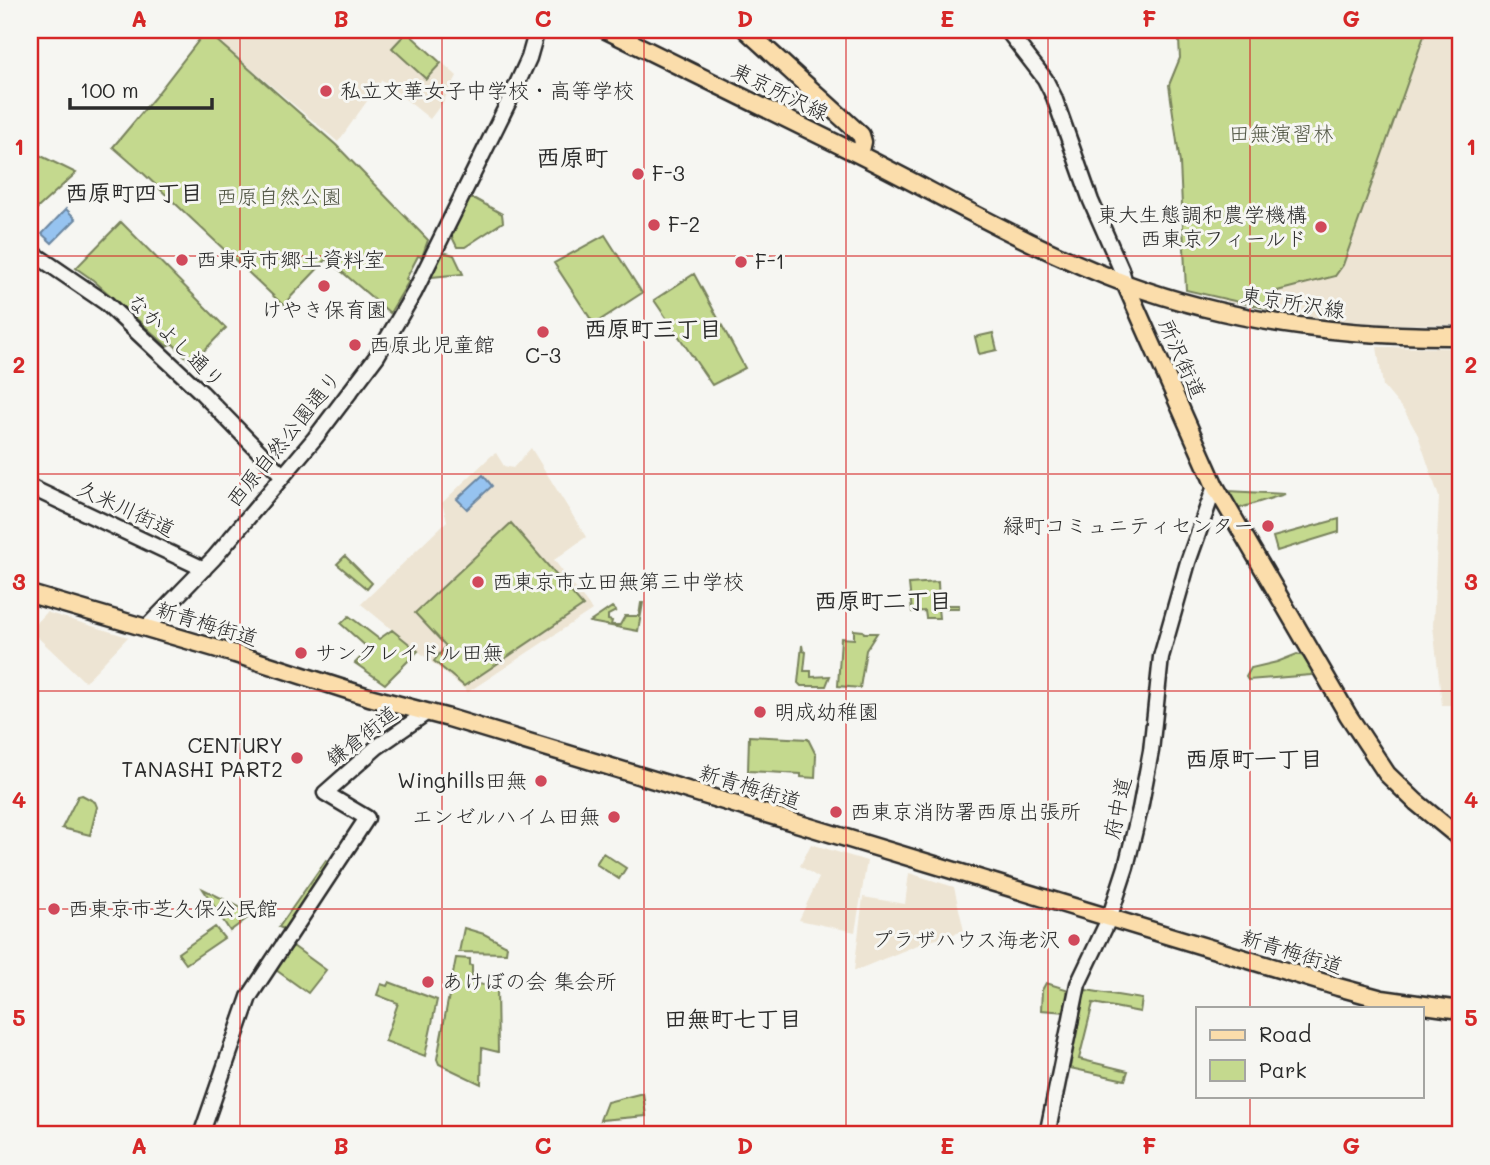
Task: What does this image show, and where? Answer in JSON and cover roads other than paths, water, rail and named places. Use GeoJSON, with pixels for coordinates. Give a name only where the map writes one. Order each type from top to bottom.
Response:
{"type":"FeatureCollection","features":[{"type":"Feature","properties":{"kind":"main road","name":"東京所沢線"},"geometry":{"type":"LineString","coordinates":[[606,30],[860,155]]}},
{"type":"Feature","properties":{"kind":"main road"},"geometry":{"type":"LineString","coordinates":[[746,30],[861,135],[863,142],[860,155],[1017,234],[1125,283]]}},
{"type":"Feature","properties":{"kind":"main road","name":"東京所沢線"},"geometry":{"type":"LineString","coordinates":[[1125,283],[1194,306],[1269,322],[1389,336],[1460,336]]}},
{"type":"Feature","properties":{"kind":"main road","name":"所沢街道"},"geometry":{"type":"LineString","coordinates":[[1125,283],[1215,486],[1377,761],[1416,803],[1460,838]]}},
{"type":"Feature","properties":{"kind":"main road","name":"新青梅街道"},"geometry":{"type":"LineString","coordinates":[[30,594],[1382,999],[1460,1010]]}},
{"type":"Feature","properties":{"kind":"street","name":"西原自然公園通り"},"geometry":{"type":"LineString","coordinates":[[146,628],[204,569],[361,377],[398,320],[512,95],[529,58],[537,30]]}},
{"type":"Feature","properties":{"kind":"street"},"geometry":{"type":"LineString","coordinates":[[1007,30],[1045,79],[1054,97],[1091,201],[1125,283]]}},
{"type":"Feature","properties":{"kind":"street","name":"なかよし通り"},"geometry":{"type":"LineString","coordinates":[[30,251],[106,303],[202,393],[283,475]]}},
{"type":"Feature","properties":{"kind":"street","name":"府中道"},"geometry":{"type":"LineString","coordinates":[[1047,1135],[1078,984],[1109,919],[1126,867],[1140,809],[1151,751],[1158,668],[1188,562],[1215,486]]}},
{"type":"Feature","properties":{"kind":"street","name":"久米川街道"},"geometry":{"type":"LineString","coordinates":[[30,487],[204,569]]}},
{"type":"Feature","properties":{"kind":"street","name":"鎌倉街道"},"geometry":{"type":"LineString","coordinates":[[201,1135],[249,997],[368,818],[325,793],[377,747],[426,713]]}},
{"type":"Feature","properties":{"kind":"water"},"geometry":{"type":"Polygon","coordinates":[[[66,209],[76,219],[52,243],[42,234],[66,209]]]}},
{"type":"Feature","properties":{"kind":"water"},"geometry":{"type":"Polygon","coordinates":[[[483,475],[492,486],[467,509],[457,499],[483,475]]]}},
{"type":"Feature","properties":{"kind":"place","name":"私立文華女子中学校・高等学校"},"geometry":{"type":"Point","coordinates":[326,91]}},
{"type":"Feature","properties":{"kind":"place","name":"F-3"},"geometry":{"type":"Point","coordinates":[638,174]}},
{"type":"Feature","properties":{"kind":"place","name":"F-2"},"geometry":{"type":"Point","coordinates":[654,225]}},
{"type":"Feature","properties":{"kind":"place","name":"東大生態調和農学機構 西東京フィールド"},"geometry":{"type":"Point","coordinates":[1321,227]}},
{"type":"Feature","properties":{"kind":"place","name":"西東京市郷土資料室"},"geometry":{"type":"Point","coordinates":[182,260]}},
{"type":"Feature","properties":{"kind":"place","name":"F-1"},"geometry":{"type":"Point","coordinates":[741,262]}},
{"type":"Feature","properties":{"kind":"place","name":"けやき保育園"},"geometry":{"type":"Point","coordinates":[324,286]}},
{"type":"Feature","properties":{"kind":"place","name":"C-3"},"geometry":{"type":"Point","coordinates":[543,332]}},
{"type":"Feature","properties":{"kind":"place","name":"西原北児童館"},"geometry":{"type":"Point","coordinates":[355,345]}},
{"type":"Feature","properties":{"kind":"place","name":"緑町コミュニティセンター"},"geometry":{"type":"Point","coordinates":[1268,526]}},
{"type":"Feature","properties":{"kind":"place","name":"西東京市立田無第三中学校"},"geometry":{"type":"Point","coordinates":[478,582]}},
{"type":"Feature","properties":{"kind":"place","name":"サンクレイドル田無"},"geometry":{"type":"Point","coordinates":[301,653]}},
{"type":"Feature","properties":{"kind":"place","name":"明成幼稚園"},"geometry":{"type":"Point","coordinates":[760,712]}},
{"type":"Feature","properties":{"kind":"place","name":"CENTURY TANASHI PART2"},"geometry":{"type":"Point","coordinates":[297,758]}},
{"type":"Feature","properties":{"kind":"place","name":"Winghills田無"},"geometry":{"type":"Point","coordinates":[541,781]}},
{"type":"Feature","properties":{"kind":"place","name":"西東京消防署西原出張所"},"geometry":{"type":"Point","coordinates":[836,812]}},
{"type":"Feature","properties":{"kind":"place","name":"エンゼルハイム田無"},"geometry":{"type":"Point","coordinates":[614,817]}},
{"type":"Feature","properties":{"kind":"place","name":"西東京市芝久保公民館"},"geometry":{"type":"Point","coordinates":[54,909]}},
{"type":"Feature","properties":{"kind":"place","name":"プラザハウス海老沢"},"geometry":{"type":"Point","coordinates":[1074,940]}},
{"type":"Feature","properties":{"kind":"place","name":"あけぼの会 集会所"},"geometry":{"type":"Point","coordinates":[428,982]}},
{"type":"Feature","properties":{"kind":"district","name":"西原町"},"geometry":{"type":"Point","coordinates":[572,158]}},
{"type":"Feature","properties":{"kind":"district","name":"西原町四丁目"},"geometry":{"type":"Point","coordinates":[134,193]}},
{"type":"Feature","properties":{"kind":"district","name":"西原町三丁目"},"geometry":{"type":"Point","coordinates":[653,329]}},
{"type":"Feature","properties":{"kind":"district","name":"西原町二丁目"},"geometry":{"type":"Point","coordinates":[883,601]}},
{"type":"Feature","properties":{"kind":"district","name":"西原町一丁目"},"geometry":{"type":"Point","coordinates":[1254,759]}},
{"type":"Feature","properties":{"kind":"district","name":"田無町七丁目"},"geometry":{"type":"Point","coordinates":[733,1019]}},
{"type":"Feature","properties":{"kind":"park label","name":"田無演習林"},"geometry":{"type":"Point","coordinates":[1281,134]}},
{"type":"Feature","properties":{"kind":"park label","name":"西原自然公園"},"geometry":{"type":"Point","coordinates":[279,197]}}]}
